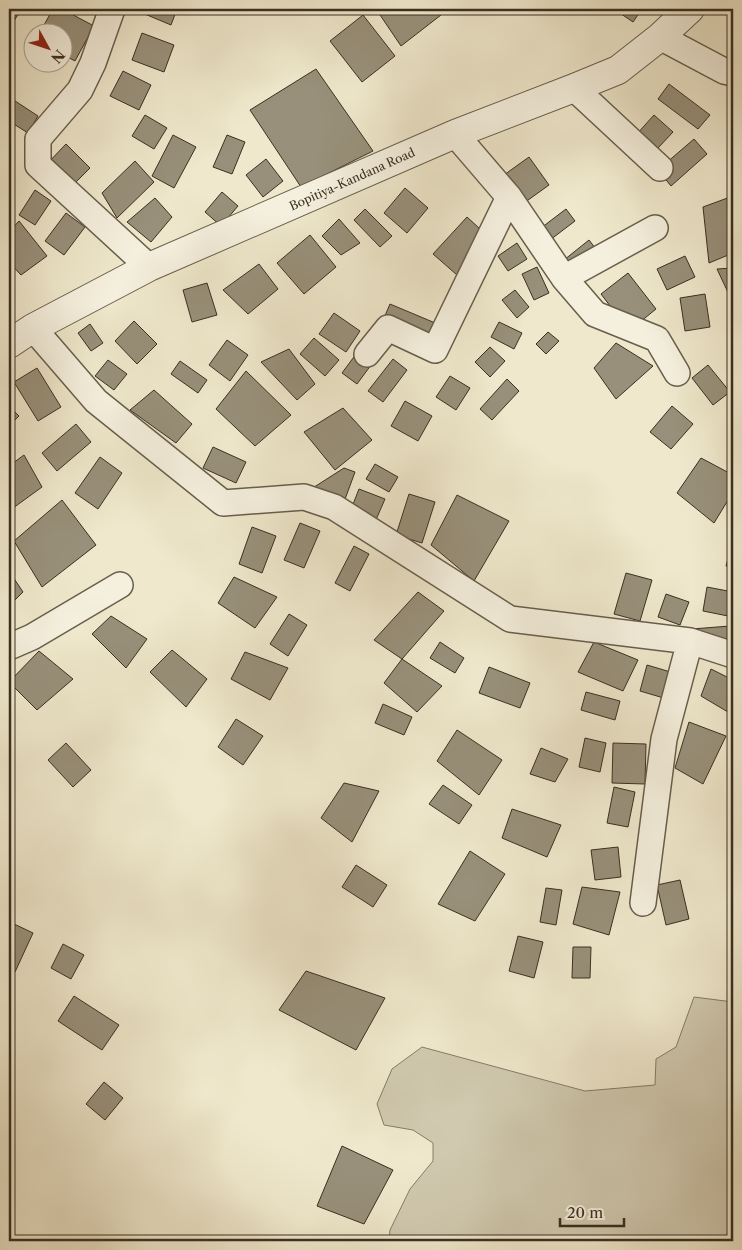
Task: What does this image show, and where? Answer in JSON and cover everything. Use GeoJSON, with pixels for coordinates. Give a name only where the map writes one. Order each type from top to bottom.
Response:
{"type":"FeatureCollection","features":[{"type":"Feature","properties":{"kind":"street"},"geometry":{"type":"LineString","coordinates":[[112,9],[93,63],[80,90],[38,139],[38,165],[149,267]]}},
{"type":"Feature","properties":{"kind":"street","name":"Bopitiya-Kandana Road"},"geometry":{"type":"LineString","coordinates":[[9,344],[33,328],[149,267],[455,134],[618,70],[660,37],[690,9]]}},
{"type":"Feature","properties":{"kind":"street"},"geometry":{"type":"LineString","coordinates":[[660,37],[724,71],[733,73]]}},
{"type":"Feature","properties":{"kind":"street"},"geometry":{"type":"LineString","coordinates":[[574,88],[660,168]]}},
{"type":"Feature","properties":{"kind":"street"},"geometry":{"type":"LineString","coordinates":[[455,134],[509,197],[564,278],[595,314],[657,339],[676,373]]}},
{"type":"Feature","properties":{"kind":"street"},"geometry":{"type":"LineString","coordinates":[[367,354],[388,328],[435,350],[509,197]]}},
{"type":"Feature","properties":{"kind":"street"},"geometry":{"type":"LineString","coordinates":[[564,278],[655,228]]}},
{"type":"Feature","properties":{"kind":"street"},"geometry":{"type":"LineString","coordinates":[[33,328],[96,401],[223,503],[304,497],[334,506],[510,618],[690,641],[733,656]]}},
{"type":"Feature","properties":{"kind":"street"},"geometry":{"type":"LineString","coordinates":[[9,647],[32,637],[120,586]]}},
{"type":"Feature","properties":{"kind":"street"},"geometry":{"type":"LineString","coordinates":[[643,903],[664,739],[690,641]]}},
{"type":"Feature","properties":{"kind":"shaded area"},"geometry":{"type":"Polygon","coordinates":[[[694,997],[733,1002],[733,1241],[389,1241],[390,1230],[410,1189],[433,1161],[433,1143],[413,1130],[384,1125],[377,1104],[392,1069],[422,1047],[585,1091],[655,1085],[656,1059],[676,1047],[694,997]]]}},
{"type":"Feature","properties":{"kind":"building"},"geometry":{"type":"Polygon","coordinates":[[[9,9],[22,9],[9,28],[9,9]]]}},
{"type":"Feature","properties":{"kind":"building"},"geometry":{"type":"Polygon","coordinates":[[[53,9],[62,9],[94,26],[75,61],[72,59],[72,22],[46,22],[53,9]]]}},
{"type":"Feature","properties":{"kind":"building"},"geometry":{"type":"Polygon","coordinates":[[[141,9],[177,9],[171,25],[140,12],[141,9]]]}},
{"type":"Feature","properties":{"kind":"building"},"geometry":{"type":"Polygon","coordinates":[[[376,9],[436,9],[441,15],[401,46],[376,9]]]}},
{"type":"Feature","properties":{"kind":"building"},"geometry":{"type":"Polygon","coordinates":[[[614,9],[642,9],[633,22],[614,9]]]}},
{"type":"Feature","properties":{"kind":"building"},"geometry":{"type":"Polygon","coordinates":[[[363,15],[395,56],[362,82],[330,41],[363,15]]]}},
{"type":"Feature","properties":{"kind":"building"},"geometry":{"type":"Polygon","coordinates":[[[142,33],[174,45],[164,72],[132,60],[142,33]]]}},
{"type":"Feature","properties":{"kind":"building"},"geometry":{"type":"Polygon","coordinates":[[[316,69],[373,151],[301,187],[250,110],[316,69]]]}},
{"type":"Feature","properties":{"kind":"building"},"geometry":{"type":"Polygon","coordinates":[[[123,71],[151,85],[139,110],[110,96],[123,71]]]}},
{"type":"Feature","properties":{"kind":"building"},"geometry":{"type":"Polygon","coordinates":[[[669,84],[710,115],[698,129],[658,99],[669,84]]]}},
{"type":"Feature","properties":{"kind":"building"},"geometry":{"type":"Polygon","coordinates":[[[9,97],[38,116],[28,133],[9,121],[9,97]]]}},
{"type":"Feature","properties":{"kind":"building"},"geometry":{"type":"Polygon","coordinates":[[[145,115],[167,128],[154,149],[132,136],[145,115]]]}},
{"type":"Feature","properties":{"kind":"building"},"geometry":{"type":"Polygon","coordinates":[[[654,115],[673,132],[644,163],[626,146],[654,115]]]}},
{"type":"Feature","properties":{"kind":"building"},"geometry":{"type":"Polygon","coordinates":[[[173,135],[196,147],[174,188],[152,176],[173,135]]]}},
{"type":"Feature","properties":{"kind":"building"},"geometry":{"type":"Polygon","coordinates":[[[227,135],[245,142],[232,174],[213,167],[227,135]]]}},
{"type":"Feature","properties":{"kind":"building"},"geometry":{"type":"Polygon","coordinates":[[[694,139],[707,154],[671,186],[658,170],[694,139]]]}},
{"type":"Feature","properties":{"kind":"building"},"geometry":{"type":"Polygon","coordinates":[[[66,144],[90,168],[69,189],[45,166],[66,144]]]}},
{"type":"Feature","properties":{"kind":"building"},"geometry":{"type":"Polygon","coordinates":[[[529,157],[549,185],[517,208],[497,180],[529,157]]]}},
{"type":"Feature","properties":{"kind":"building"},"geometry":{"type":"Polygon","coordinates":[[[266,159],[283,181],[263,197],[246,175],[266,159]]]}},
{"type":"Feature","properties":{"kind":"building"},"geometry":{"type":"Polygon","coordinates":[[[135,161],[154,182],[117,218],[102,193],[135,161]]]}},
{"type":"Feature","properties":{"kind":"building"},"geometry":{"type":"Polygon","coordinates":[[[405,188],[428,208],[407,233],[384,213],[405,188]]]}},
{"type":"Feature","properties":{"kind":"building"},"geometry":{"type":"Polygon","coordinates":[[[35,190],[51,201],[35,225],[19,215],[35,190]]]}},
{"type":"Feature","properties":{"kind":"building"},"geometry":{"type":"Polygon","coordinates":[[[222,192],[238,206],[221,226],[205,212],[222,192]]]}},
{"type":"Feature","properties":{"kind":"building"},"geometry":{"type":"Polygon","coordinates":[[[733,196],[733,253],[709,263],[703,207],[733,196]]]}},
{"type":"Feature","properties":{"kind":"building"},"geometry":{"type":"Polygon","coordinates":[[[155,198],[172,217],[151,242],[127,222],[155,198]]]}},
{"type":"Feature","properties":{"kind":"building"},"geometry":{"type":"Polygon","coordinates":[[[365,209],[392,236],[380,247],[354,220],[365,209]]]}},
{"type":"Feature","properties":{"kind":"building"},"geometry":{"type":"Polygon","coordinates":[[[566,209],[575,221],[550,240],[541,228],[566,209]]]}},
{"type":"Feature","properties":{"kind":"building"},"geometry":{"type":"Polygon","coordinates":[[[66,213],[85,227],[64,255],[45,241],[66,213]]]}},
{"type":"Feature","properties":{"kind":"building"},"geometry":{"type":"Polygon","coordinates":[[[467,217],[491,239],[457,275],[433,254],[467,217]]]}},
{"type":"Feature","properties":{"kind":"building"},"geometry":{"type":"Polygon","coordinates":[[[339,219],[360,243],[341,255],[322,236],[339,219]]]}},
{"type":"Feature","properties":{"kind":"building"},"geometry":{"type":"Polygon","coordinates":[[[19,221],[47,256],[21,275],[9,262],[9,232],[19,221]]]}},
{"type":"Feature","properties":{"kind":"building"},"geometry":{"type":"Polygon","coordinates":[[[310,235],[336,267],[304,294],[277,263],[310,235]]]}},
{"type":"Feature","properties":{"kind":"building"},"geometry":{"type":"Polygon","coordinates":[[[589,240],[602,257],[578,277],[564,260],[589,240]]]}},
{"type":"Feature","properties":{"kind":"building"},"geometry":{"type":"Polygon","coordinates":[[[517,243],[527,259],[508,271],[498,256],[517,243]]]}},
{"type":"Feature","properties":{"kind":"building"},"geometry":{"type":"Polygon","coordinates":[[[685,256],[695,277],[667,290],[657,269],[685,256]]]}},
{"type":"Feature","properties":{"kind":"building"},"geometry":{"type":"Polygon","coordinates":[[[259,264],[278,289],[248,314],[223,290],[259,264]]]}},
{"type":"Feature","properties":{"kind":"building"},"geometry":{"type":"Polygon","coordinates":[[[537,267],[549,293],[534,300],[522,274],[537,267]]]}},
{"type":"Feature","properties":{"kind":"building"},"geometry":{"type":"Polygon","coordinates":[[[733,268],[733,303],[717,269],[733,268]]]}},
{"type":"Feature","properties":{"kind":"building"},"geometry":{"type":"Polygon","coordinates":[[[628,273],[656,309],[629,331],[601,294],[628,273]]]}},
{"type":"Feature","properties":{"kind":"building"},"geometry":{"type":"Polygon","coordinates":[[[207,283],[217,315],[192,322],[183,290],[207,283]]]}},
{"type":"Feature","properties":{"kind":"building"},"geometry":{"type":"Polygon","coordinates":[[[515,290],[529,307],[517,318],[502,300],[515,290]]]}},
{"type":"Feature","properties":{"kind":"building"},"geometry":{"type":"Polygon","coordinates":[[[705,294],[710,327],[685,331],[680,298],[705,294]]]}},
{"type":"Feature","properties":{"kind":"building"},"geometry":{"type":"Polygon","coordinates":[[[390,304],[440,325],[432,346],[381,325],[390,304]]]}},
{"type":"Feature","properties":{"kind":"building"},"geometry":{"type":"Polygon","coordinates":[[[334,313],[360,331],[346,352],[319,334],[334,313]]]}},
{"type":"Feature","properties":{"kind":"building"},"geometry":{"type":"Polygon","coordinates":[[[134,321],[157,344],[137,364],[115,341],[134,321]]]}},
{"type":"Feature","properties":{"kind":"building"},"geometry":{"type":"Polygon","coordinates":[[[499,322],[522,333],[514,349],[491,337],[499,322]]]}},
{"type":"Feature","properties":{"kind":"building"},"geometry":{"type":"Polygon","coordinates":[[[90,324],[103,343],[91,351],[78,333],[90,324]]]}},
{"type":"Feature","properties":{"kind":"building"},"geometry":{"type":"Polygon","coordinates":[[[548,332],[559,341],[546,354],[536,344],[548,332]]]}},
{"type":"Feature","properties":{"kind":"building"},"geometry":{"type":"Polygon","coordinates":[[[314,338],[339,360],[325,376],[300,354],[314,338]]]}},
{"type":"Feature","properties":{"kind":"building"},"geometry":{"type":"Polygon","coordinates":[[[227,340],[248,355],[230,381],[209,365],[227,340]]]}},
{"type":"Feature","properties":{"kind":"building"},"geometry":{"type":"Polygon","coordinates":[[[616,343],[653,366],[616,399],[594,368],[616,343]]]}},
{"type":"Feature","properties":{"kind":"building"},"geometry":{"type":"Polygon","coordinates":[[[490,347],[505,361],[490,377],[475,362],[490,347]]]}},
{"type":"Feature","properties":{"kind":"building"},"geometry":{"type":"Polygon","coordinates":[[[289,349],[315,384],[297,400],[261,362],[289,349]]]}},
{"type":"Feature","properties":{"kind":"building"},"geometry":{"type":"Polygon","coordinates":[[[359,350],[374,361],[357,384],[342,373],[359,350]]]}},
{"type":"Feature","properties":{"kind":"building"},"geometry":{"type":"Polygon","coordinates":[[[393,359],[407,370],[383,402],[368,391],[393,359]]]}},
{"type":"Feature","properties":{"kind":"building"},"geometry":{"type":"Polygon","coordinates":[[[108,360],[127,374],[114,390],[95,376],[108,360]]]}},
{"type":"Feature","properties":{"kind":"building"},"geometry":{"type":"Polygon","coordinates":[[[180,361],[207,380],[198,393],[171,374],[180,361]]]}},
{"type":"Feature","properties":{"kind":"building"},"geometry":{"type":"Polygon","coordinates":[[[708,365],[730,392],[713,405],[692,378],[708,365]]]}},
{"type":"Feature","properties":{"kind":"building"},"geometry":{"type":"Polygon","coordinates":[[[37,368],[61,407],[38,421],[14,382],[37,368]]]}},
{"type":"Feature","properties":{"kind":"building"},"geometry":{"type":"Polygon","coordinates":[[[246,371],[291,415],[255,446],[216,409],[246,371]]]}},
{"type":"Feature","properties":{"kind":"building"},"geometry":{"type":"Polygon","coordinates":[[[450,376],[470,388],[456,410],[436,397],[450,376]]]}},
{"type":"Feature","properties":{"kind":"building"},"geometry":{"type":"Polygon","coordinates":[[[507,379],[519,391],[492,420],[480,409],[507,379]]]}},
{"type":"Feature","properties":{"kind":"building"},"geometry":{"type":"Polygon","coordinates":[[[154,390],[192,424],[176,443],[130,410],[154,390]]]}},
{"type":"Feature","properties":{"kind":"building"},"geometry":{"type":"Polygon","coordinates":[[[405,401],[432,416],[418,441],[391,426],[405,401]]]}},
{"type":"Feature","properties":{"kind":"building"},"geometry":{"type":"Polygon","coordinates":[[[9,406],[19,416],[9,426],[9,406]]]}},
{"type":"Feature","properties":{"kind":"building"},"geometry":{"type":"Polygon","coordinates":[[[672,406],[693,424],[671,449],[650,432],[672,406]]]}},
{"type":"Feature","properties":{"kind":"building"},"geometry":{"type":"Polygon","coordinates":[[[343,408],[372,440],[335,470],[304,432],[343,408]]]}},
{"type":"Feature","properties":{"kind":"building"},"geometry":{"type":"Polygon","coordinates":[[[76,424],[91,442],[57,471],[42,453],[76,424]]]}},
{"type":"Feature","properties":{"kind":"building"},"geometry":{"type":"Polygon","coordinates":[[[213,447],[246,462],[236,483],[203,468],[213,447]]]}},
{"type":"Feature","properties":{"kind":"building"},"geometry":{"type":"Polygon","coordinates":[[[24,455],[42,487],[9,511],[9,466],[24,455]]]}},
{"type":"Feature","properties":{"kind":"building"},"geometry":{"type":"Polygon","coordinates":[[[100,457],[122,473],[98,509],[75,493],[100,457]]]}},
{"type":"Feature","properties":{"kind":"building"},"geometry":{"type":"Polygon","coordinates":[[[701,458],[733,475],[733,492],[714,523],[677,493],[701,458]]]}},
{"type":"Feature","properties":{"kind":"building"},"geometry":{"type":"Polygon","coordinates":[[[375,464],[398,477],[389,492],[366,479],[375,464]]]}},
{"type":"Feature","properties":{"kind":"building"},"geometry":{"type":"Polygon","coordinates":[[[344,468],[355,472],[344,502],[308,491],[344,468]]]}},
{"type":"Feature","properties":{"kind":"building"},"geometry":{"type":"Polygon","coordinates":[[[359,489],[385,499],[375,522],[350,512],[359,489]]]}},
{"type":"Feature","properties":{"kind":"building"},"geometry":{"type":"Polygon","coordinates":[[[409,494],[435,502],[422,543],[396,535],[409,494]]]}},
{"type":"Feature","properties":{"kind":"building"},"geometry":{"type":"Polygon","coordinates":[[[457,495],[509,521],[474,581],[431,545],[457,495]]]}},
{"type":"Feature","properties":{"kind":"building"},"geometry":{"type":"Polygon","coordinates":[[[62,500],[96,545],[42,587],[14,541],[62,500]]]}},
{"type":"Feature","properties":{"kind":"building"},"geometry":{"type":"Polygon","coordinates":[[[300,523],[320,531],[304,568],[284,560],[300,523]]]}},
{"type":"Feature","properties":{"kind":"building"},"geometry":{"type":"Polygon","coordinates":[[[252,527],[276,536],[262,573],[239,564],[252,527]]]}},
{"type":"Feature","properties":{"kind":"building"},"geometry":{"type":"Polygon","coordinates":[[[733,541],[733,568],[726,566],[733,541]]]}},
{"type":"Feature","properties":{"kind":"building"},"geometry":{"type":"Polygon","coordinates":[[[354,546],[369,554],[350,591],[335,583],[354,546]]]}},
{"type":"Feature","properties":{"kind":"building"},"geometry":{"type":"Polygon","coordinates":[[[9,571],[23,592],[9,606],[9,571]]]}},
{"type":"Feature","properties":{"kind":"building"},"geometry":{"type":"Polygon","coordinates":[[[626,573],[652,580],[640,621],[614,614],[626,573]]]}},
{"type":"Feature","properties":{"kind":"building"},"geometry":{"type":"Polygon","coordinates":[[[234,577],[277,597],[255,628],[218,603],[234,577]]]}},
{"type":"Feature","properties":{"kind":"building"},"geometry":{"type":"Polygon","coordinates":[[[707,587],[733,592],[733,617],[703,611],[707,587]]]}},
{"type":"Feature","properties":{"kind":"building"},"geometry":{"type":"Polygon","coordinates":[[[418,592],[444,611],[402,659],[374,640],[418,592]]]}},
{"type":"Feature","properties":{"kind":"building"},"geometry":{"type":"Polygon","coordinates":[[[666,594],[689,602],[680,625],[658,617],[666,594]]]}},
{"type":"Feature","properties":{"kind":"building"},"geometry":{"type":"Polygon","coordinates":[[[289,614],[307,625],[288,656],[270,644],[289,614]]]}},
{"type":"Feature","properties":{"kind":"building"},"geometry":{"type":"Polygon","coordinates":[[[111,616],[147,639],[126,668],[92,634],[111,616]]]}},
{"type":"Feature","properties":{"kind":"building"},"geometry":{"type":"Polygon","coordinates":[[[730,626],[731,640],[693,642],[692,629],[730,626]]]}},
{"type":"Feature","properties":{"kind":"building"},"geometry":{"type":"Polygon","coordinates":[[[440,642],[464,658],[455,673],[430,658],[440,642]]]}},
{"type":"Feature","properties":{"kind":"building"},"geometry":{"type":"Polygon","coordinates":[[[594,642],[638,660],[623,691],[578,672],[594,642]]]}},
{"type":"Feature","properties":{"kind":"building"},"geometry":{"type":"Polygon","coordinates":[[[172,650],[207,679],[186,707],[150,672],[172,650]]]}},
{"type":"Feature","properties":{"kind":"building"},"geometry":{"type":"Polygon","coordinates":[[[39,651],[73,679],[37,710],[9,682],[39,651]]]}},
{"type":"Feature","properties":{"kind":"building"},"geometry":{"type":"Polygon","coordinates":[[[245,652],[288,668],[270,700],[231,679],[245,652]]]}},
{"type":"Feature","properties":{"kind":"building"},"geometry":{"type":"Polygon","coordinates":[[[402,659],[442,686],[417,712],[384,683],[402,659]]]}},
{"type":"Feature","properties":{"kind":"building"},"geometry":{"type":"Polygon","coordinates":[[[647,665],[674,673],[667,699],[640,691],[647,665]]]}},
{"type":"Feature","properties":{"kind":"building"},"geometry":{"type":"Polygon","coordinates":[[[489,667],[530,683],[520,708],[479,693],[489,667]]]}},
{"type":"Feature","properties":{"kind":"building"},"geometry":{"type":"Polygon","coordinates":[[[711,669],[733,680],[733,715],[701,696],[711,669]]]}},
{"type":"Feature","properties":{"kind":"building"},"geometry":{"type":"Polygon","coordinates":[[[586,692],[620,701],[615,720],[581,710],[586,692]]]}},
{"type":"Feature","properties":{"kind":"building"},"geometry":{"type":"Polygon","coordinates":[[[383,704],[412,717],[404,735],[375,723],[383,704]]]}},
{"type":"Feature","properties":{"kind":"building"},"geometry":{"type":"Polygon","coordinates":[[[236,719],[263,736],[243,765],[218,747],[236,719]]]}},
{"type":"Feature","properties":{"kind":"building"},"geometry":{"type":"Polygon","coordinates":[[[689,722],[726,736],[703,784],[675,768],[689,722]]]}},
{"type":"Feature","properties":{"kind":"building"},"geometry":{"type":"Polygon","coordinates":[[[457,730],[502,760],[479,795],[437,761],[457,730]]]}},
{"type":"Feature","properties":{"kind":"building"},"geometry":{"type":"Polygon","coordinates":[[[585,738],[606,743],[600,772],[579,767],[585,738]]]}},
{"type":"Feature","properties":{"kind":"building"},"geometry":{"type":"Polygon","coordinates":[[[66,743],[91,770],[73,787],[48,760],[66,743]]]}},
{"type":"Feature","properties":{"kind":"building"},"geometry":{"type":"Polygon","coordinates":[[[613,743],[646,744],[645,784],[612,783],[613,743]]]}},
{"type":"Feature","properties":{"kind":"building"},"geometry":{"type":"Polygon","coordinates":[[[541,748],[568,759],[555,782],[530,774],[541,748]]]}},
{"type":"Feature","properties":{"kind":"building"},"geometry":{"type":"Polygon","coordinates":[[[344,783],[379,791],[352,842],[321,818],[344,783]]]}},
{"type":"Feature","properties":{"kind":"building"},"geometry":{"type":"Polygon","coordinates":[[[443,785],[472,805],[459,824],[429,804],[443,785]]]}},
{"type":"Feature","properties":{"kind":"building"},"geometry":{"type":"Polygon","coordinates":[[[614,787],[635,792],[628,827],[607,823],[614,787]]]}},
{"type":"Feature","properties":{"kind":"building"},"geometry":{"type":"Polygon","coordinates":[[[512,809],[561,825],[547,857],[502,838],[512,809]]]}},
{"type":"Feature","properties":{"kind":"building"},"geometry":{"type":"Polygon","coordinates":[[[618,847],[621,877],[595,880],[591,850],[618,847]]]}},
{"type":"Feature","properties":{"kind":"building"},"geometry":{"type":"Polygon","coordinates":[[[470,851],[505,874],[475,921],[438,904],[470,851]]]}},
{"type":"Feature","properties":{"kind":"building"},"geometry":{"type":"Polygon","coordinates":[[[356,865],[387,885],[373,907],[342,887],[356,865]]]}},
{"type":"Feature","properties":{"kind":"building"},"geometry":{"type":"Polygon","coordinates":[[[680,880],[689,919],[666,925],[657,885],[680,880]]]}},
{"type":"Feature","properties":{"kind":"building"},"geometry":{"type":"Polygon","coordinates":[[[582,887],[620,892],[609,935],[573,924],[582,887]]]}},
{"type":"Feature","properties":{"kind":"building"},"geometry":{"type":"Polygon","coordinates":[[[546,888],[562,890],[556,925],[540,922],[546,888]]]}},
{"type":"Feature","properties":{"kind":"building"},"geometry":{"type":"Polygon","coordinates":[[[10,922],[33,933],[15,972],[9,970],[10,922]]]}},
{"type":"Feature","properties":{"kind":"building"},"geometry":{"type":"Polygon","coordinates":[[[518,936],[543,942],[534,978],[509,971],[518,936]]]}},
{"type":"Feature","properties":{"kind":"building"},"geometry":{"type":"Polygon","coordinates":[[[63,944],[84,955],[71,979],[51,968],[63,944]]]}},
{"type":"Feature","properties":{"kind":"building"},"geometry":{"type":"Polygon","coordinates":[[[573,947],[591,947],[590,978],[572,978],[573,947]]]}},
{"type":"Feature","properties":{"kind":"building"},"geometry":{"type":"Polygon","coordinates":[[[306,971],[385,998],[356,1050],[279,1010],[306,971]]]}},
{"type":"Feature","properties":{"kind":"building"},"geometry":{"type":"Polygon","coordinates":[[[74,996],[119,1025],[102,1050],[58,1021],[74,996]]]}},
{"type":"Feature","properties":{"kind":"building"},"geometry":{"type":"Polygon","coordinates":[[[104,1082],[123,1098],[105,1120],[86,1104],[104,1082]]]}},
{"type":"Feature","properties":{"kind":"building"},"geometry":{"type":"Polygon","coordinates":[[[342,1146],[393,1170],[364,1224],[317,1206],[342,1146]]]}}]}
